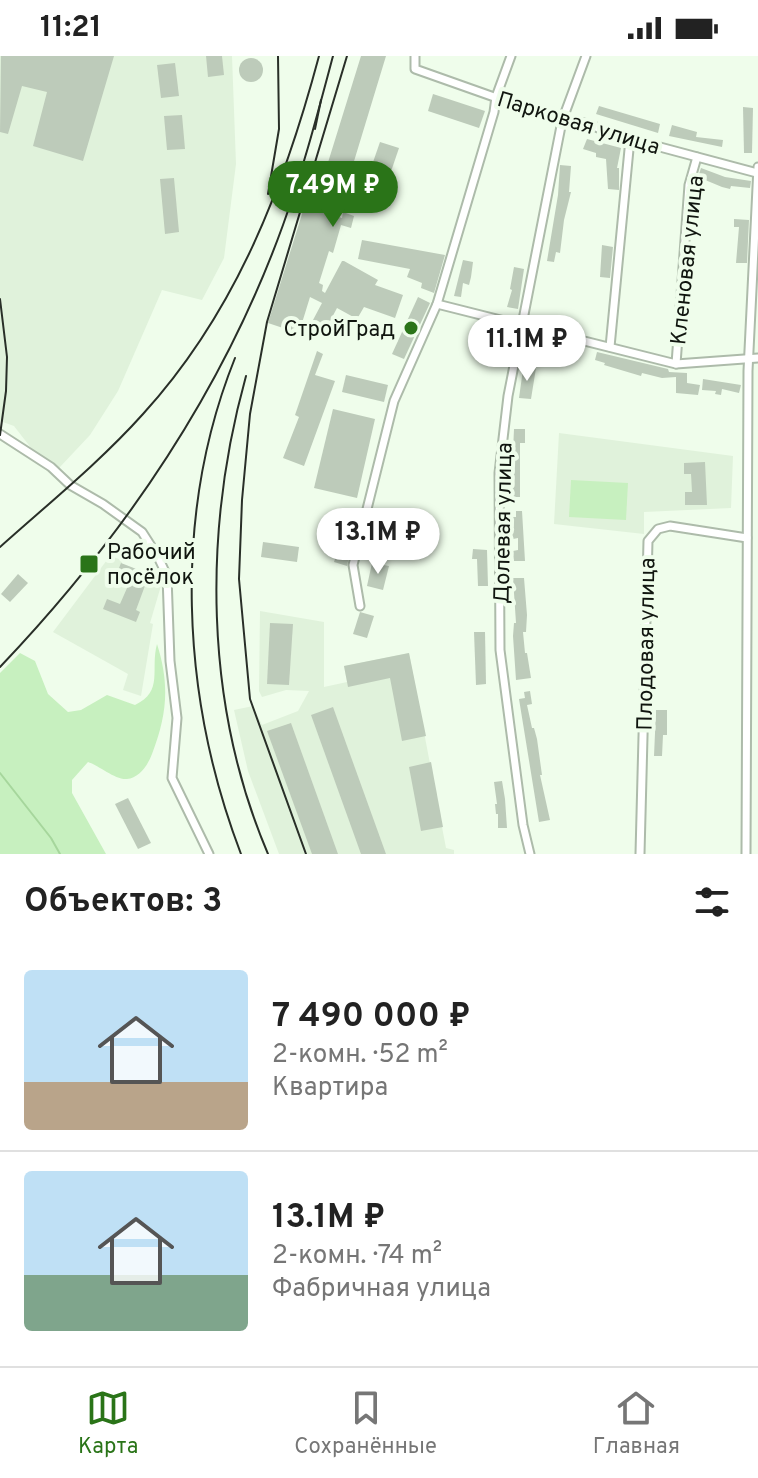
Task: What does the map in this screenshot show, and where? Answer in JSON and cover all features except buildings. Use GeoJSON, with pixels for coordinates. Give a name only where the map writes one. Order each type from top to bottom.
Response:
{"type":"FeatureCollection","features":[{"type":"Feature","properties":{"kind":"street","name":"Парковая улица"},"geometry":{"type":"LineString","coordinates":[[415,56],[415,69],[562,121],[584,123],[630,139],[757,173]]}},
{"type":"Feature","properties":{"kind":"street"},"geometry":{"type":"LineString","coordinates":[[360,606],[353,565],[394,401],[437,304],[496,97],[511,56]]}},
{"type":"Feature","properties":{"kind":"street","name":"Долевая улица"},"geometry":{"type":"LineString","coordinates":[[530,854],[523,825],[500,636],[499,473],[508,396],[562,121],[586,56]]}},
{"type":"Feature","properties":{"kind":"street"},"geometry":{"type":"LineString","coordinates":[[610,347],[630,139]]}},
{"type":"Feature","properties":{"kind":"street","name":"Кленовая улица"},"geometry":{"type":"LineString","coordinates":[[676,364],[689,185],[697,157]]}},
{"type":"Feature","properties":{"kind":"street"},"geometry":{"type":"LineString","coordinates":[[746,854],[747,538],[758,167]]}},
{"type":"Feature","properties":{"kind":"street"},"geometry":{"type":"LineString","coordinates":[[437,304],[676,364],[754,358]]}},
{"type":"Feature","properties":{"kind":"street"},"geometry":{"type":"LineString","coordinates":[[0,434],[142,532],[158,557],[167,576],[170,661],[177,718],[172,778],[209,854]]}},
{"type":"Feature","properties":{"kind":"street"},"geometry":{"type":"LineString","coordinates":[[748,481],[758,481]]}},
{"type":"Feature","properties":{"kind":"street","name":"Плодовая улица"},"geometry":{"type":"LineString","coordinates":[[640,854],[648,541],[658,529],[670,526],[747,538]]}},
{"type":"Feature","properties":{"kind":"shaded area"},"geometry":{"type":"Polygon","coordinates":[[[0,56],[232,56],[236,164],[224,258],[202,300],[162,290],[118,391],[90,435],[59,468],[35,453],[14,426],[0,421],[0,56]]]}},
{"type":"Feature","properties":{"kind":"shaded area"},"geometry":{"type":"Polygon","coordinates":[[[559,433],[733,456],[731,508],[644,512],[644,534],[554,524],[559,433]]]}},
{"type":"Feature","properties":{"kind":"shaded area"},"geometry":{"type":"Polygon","coordinates":[[[110,556],[122,560],[122,564],[163,579],[150,623],[153,624],[141,696],[123,690],[128,674],[53,632],[110,556]]]}},
{"type":"Feature","properties":{"kind":"shaded area"},"geometry":{"type":"Polygon","coordinates":[[[260,611],[324,622],[324,687],[347,682],[344,666],[409,653],[446,848],[454,850],[454,854],[279,854],[248,771],[234,710],[253,706],[262,725],[298,711],[309,691],[286,690],[262,697],[259,691],[260,611]]]}},
{"type":"Feature","properties":{"kind":"green space"},"geometry":{"type":"Polygon","coordinates":[[[571,480],[628,483],[626,520],[569,517],[571,480]]]}},
{"type":"Feature","properties":{"kind":"green space"},"geometry":{"type":"Polygon","coordinates":[[[157,644],[164,673],[165,700],[161,726],[148,762],[139,774],[127,779],[88,762],[72,780],[72,793],[106,854],[0,854],[0,673],[20,653],[35,661],[48,694],[68,712],[81,710],[107,695],[135,705],[150,693],[153,686],[157,644]]]}},
{"type":"Feature","properties":{"kind":"waterway"},"geometry":{"type":"LineString","coordinates":[[0,773],[60,854]]}},
{"type":"Feature","properties":{"kind":"railway"},"geometry":{"type":"LineString","coordinates":[[268,194],[279,129],[278,56]]}},
{"type":"Feature","properties":{"kind":"railway"},"geometry":{"type":"LineString","coordinates":[[0,547],[126,432],[176,375],[205,333],[253,246],[272,200],[290,153],[319,56]]}},
{"type":"Feature","properties":{"kind":"railway"},"geometry":{"type":"LineString","coordinates":[[0,667],[87,568],[164,461],[199,404],[259,286],[283,225],[333,56]]}},
{"type":"Feature","properties":{"kind":"railway"},"geometry":{"type":"LineString","coordinates":[[306,854],[250,699],[239,579],[242,500],[250,414],[267,322],[347,56]]}},
{"type":"Feature","properties":{"kind":"railway"},"geometry":{"type":"LineString","coordinates":[[315,129],[321,100]]}},
{"type":"Feature","properties":{"kind":"railway"},"geometry":{"type":"LineString","coordinates":[[0,299],[7,357],[0,435]]}},
{"type":"Feature","properties":{"kind":"railway"},"geometry":{"type":"LineString","coordinates":[[235,358],[215,418],[201,480],[193,543],[192,606],[196,669],[206,732],[221,794],[241,854]]}},
{"type":"Feature","properties":{"kind":"railway"},"geometry":{"type":"LineString","coordinates":[[246,376],[222,495],[217,556],[217,617],[222,678],[232,738],[247,797],[268,854]]}},
{"type":"Feature","properties":{"kind":"place","name":"СтройГрад"},"geometry":{"type":"Point","coordinates":[411,328]}},
{"type":"Feature","properties":{"kind":"place","name":"Рабочий посёлок"},"geometry":{"type":"Point","coordinates":[89,564]}}]}
